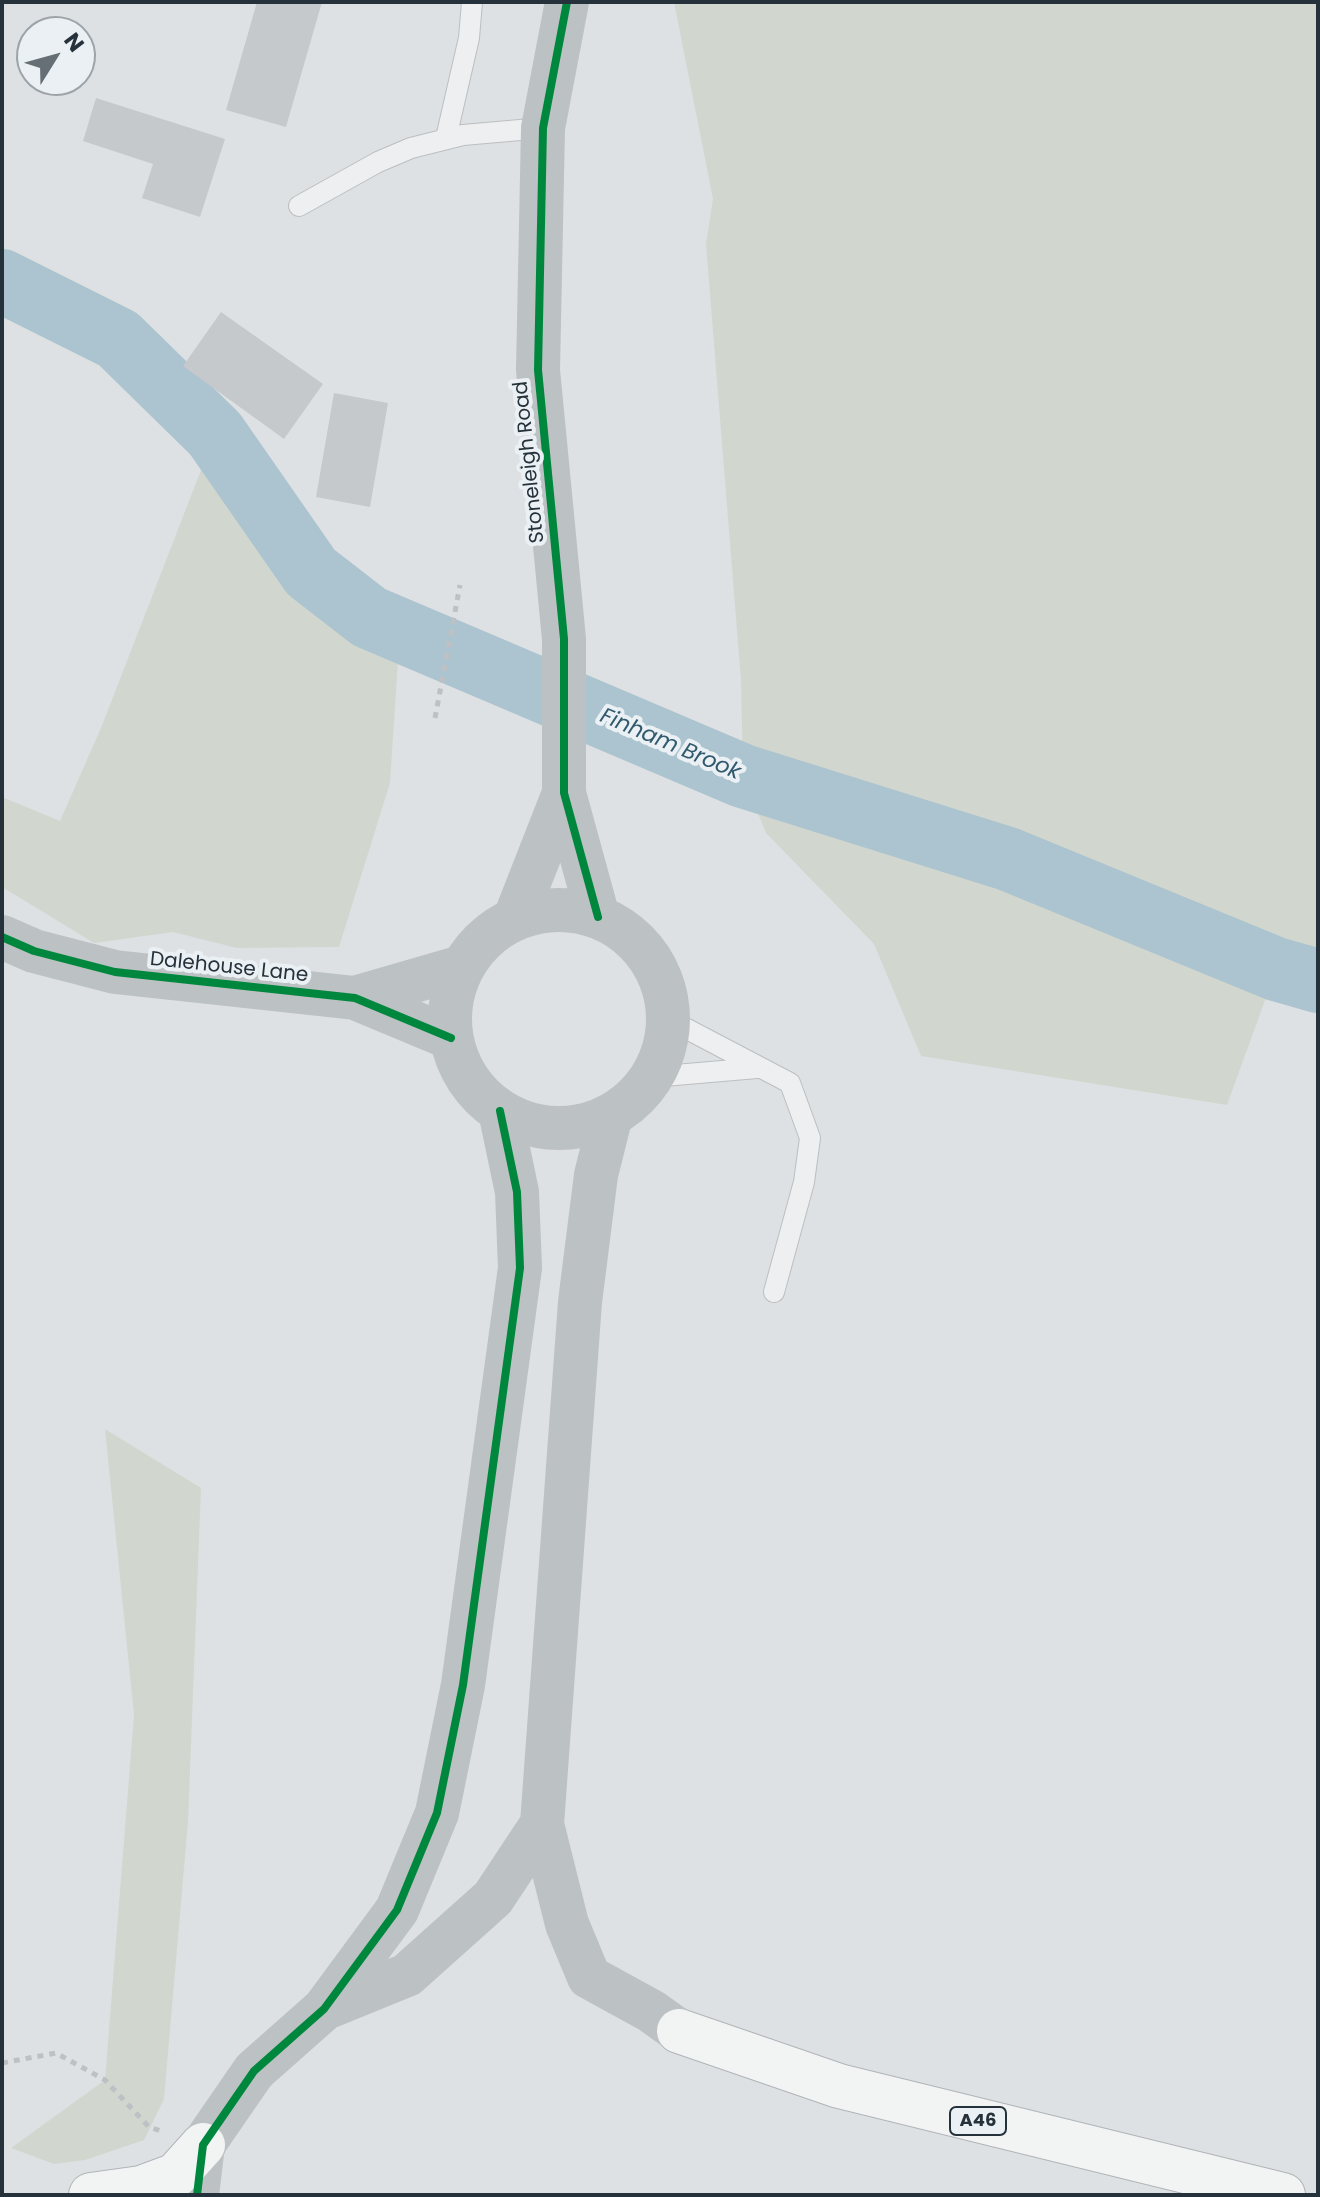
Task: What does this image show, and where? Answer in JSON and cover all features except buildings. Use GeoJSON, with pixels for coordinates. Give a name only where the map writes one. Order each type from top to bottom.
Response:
{"type":"FeatureCollection","features":[{"type":"Feature","properties":{"kind":"highway","name":"A46"},"geometry":{"type":"LineString","coordinates":[[679,2031],[839,2086],[1283,2195]]}},
{"type":"Feature","properties":{"kind":"highway"},"geometry":{"type":"LineString","coordinates":[[91,2195],[141,2188],[176,2175],[203,2145]]}},
{"type":"Feature","properties":{"kind":"street","name":"Stoneleigh Road"},"geometry":{"type":"LineString","coordinates":[[567,2],[543,128],[538,370],[564,639],[565,773],[598,917]]}},
{"type":"Feature","properties":{"kind":"street","name":"Stoneleigh Road"},"geometry":{"type":"LineString","coordinates":[[515,918],[565,773]]}},
{"type":"Feature","properties":{"kind":"street"},"geometry":{"type":"LineString","coordinates":[[571,910],[598,917],[627,933],[649,957],[664,987],[668,1019],[664,1049],[652,1077],[627,1105],[611,1115],[584,1126],[555,1129],[526,1124],[500,1111],[477,1092],[460,1066],[451,1038],[451,1001],[462,967],[485,938],[515,918],[542,911],[571,910]]}},
{"type":"Feature","properties":{"kind":"street","name":"Dalehouse Lane"},"geometry":{"type":"LineString","coordinates":[[2,937],[34,951],[115,972],[355,998],[451,1038]]}},
{"type":"Feature","properties":{"kind":"street","name":"Dalehouse Lane"},"geometry":{"type":"LineString","coordinates":[[355,998],[462,967]]}},
{"type":"Feature","properties":{"kind":"street"},"geometry":{"type":"LineString","coordinates":[[197,2195],[203,2145],[254,2071],[324,2009],[397,1910],[437,1813],[463,1685],[520,1268],[517,1192],[500,1111]]}},
{"type":"Feature","properties":{"kind":"street"},"geometry":{"type":"LineString","coordinates":[[611,1115],[596,1175],[580,1302],[542,1824],[567,1924],[589,1977],[651,2011],[679,2031]]}},
{"type":"Feature","properties":{"kind":"street"},"geometry":{"type":"LineString","coordinates":[[324,2009],[407,1975],[493,1898],[542,1824]]}},
{"type":"Feature","properties":{"kind":"lane"},"geometry":{"type":"LineString","coordinates":[[446,138],[469,38],[472,2]]}},
{"type":"Feature","properties":{"kind":"lane"},"geometry":{"type":"LineString","coordinates":[[299,206],[378,162],[411,148],[446,138],[543,128]]}},
{"type":"Feature","properties":{"kind":"lane"},"geometry":{"type":"LineString","coordinates":[[668,1019],[790,1083],[810,1138],[804,1182],[774,1292]]}},
{"type":"Feature","properties":{"kind":"lane"},"geometry":{"type":"LineString","coordinates":[[652,1077],[757,1068]]}},
{"type":"Feature","properties":{"kind":"path"},"geometry":{"type":"LineString","coordinates":[[435,718],[460,585]]}},
{"type":"Feature","properties":{"kind":"path"},"geometry":{"type":"LineString","coordinates":[[2,2063],[56,2053],[105,2080],[149,2127]]}},
{"type":"Feature","properties":{"kind":"shaded area"},"geometry":{"type":"Polygon","coordinates":[[[674,2],[1318,2],[1318,981],[1276,970],[1227,1105],[921,1056],[874,944],[766,833],[743,776],[741,680],[706,244],[713,199],[674,2]]]}},
{"type":"Feature","properties":{"kind":"shaded area"},"geometry":{"type":"Polygon","coordinates":[[[215,434],[311,572],[369,617],[400,630],[390,783],[339,947],[237,948],[173,932],[94,943],[2,887],[2,797],[60,821],[101,728],[215,434]]]}},
{"type":"Feature","properties":{"kind":"shaded area"},"geometry":{"type":"Polygon","coordinates":[[[105,1429],[201,1488],[188,1822],[164,2099],[144,2140],[85,2160],[54,2164],[11,2148],[105,2080],[134,1715],[105,1429]]]}},
{"type":"Feature","properties":{"kind":"waterway","name":"Finham Brook"},"geometry":{"type":"LineString","coordinates":[[2,281],[118,339],[215,434],[311,572],[369,617],[743,776],[1008,859],[1276,969],[1318,981]]}},
{"type":"Feature","properties":{"kind":"cycle path"},"geometry":{"type":"LineString","coordinates":[[567,2],[543,128],[538,370],[564,639],[564,793],[598,917]]}},
{"type":"Feature","properties":{"kind":"cycle path"},"geometry":{"type":"LineString","coordinates":[[2,937],[34,951],[115,972],[355,998],[451,1038]]}},
{"type":"Feature","properties":{"kind":"cycle path"},"geometry":{"type":"LineString","coordinates":[[197,2195],[203,2145],[254,2071],[324,2009],[397,1910],[437,1813],[463,1685],[520,1268],[517,1192],[500,1111]]}}]}
